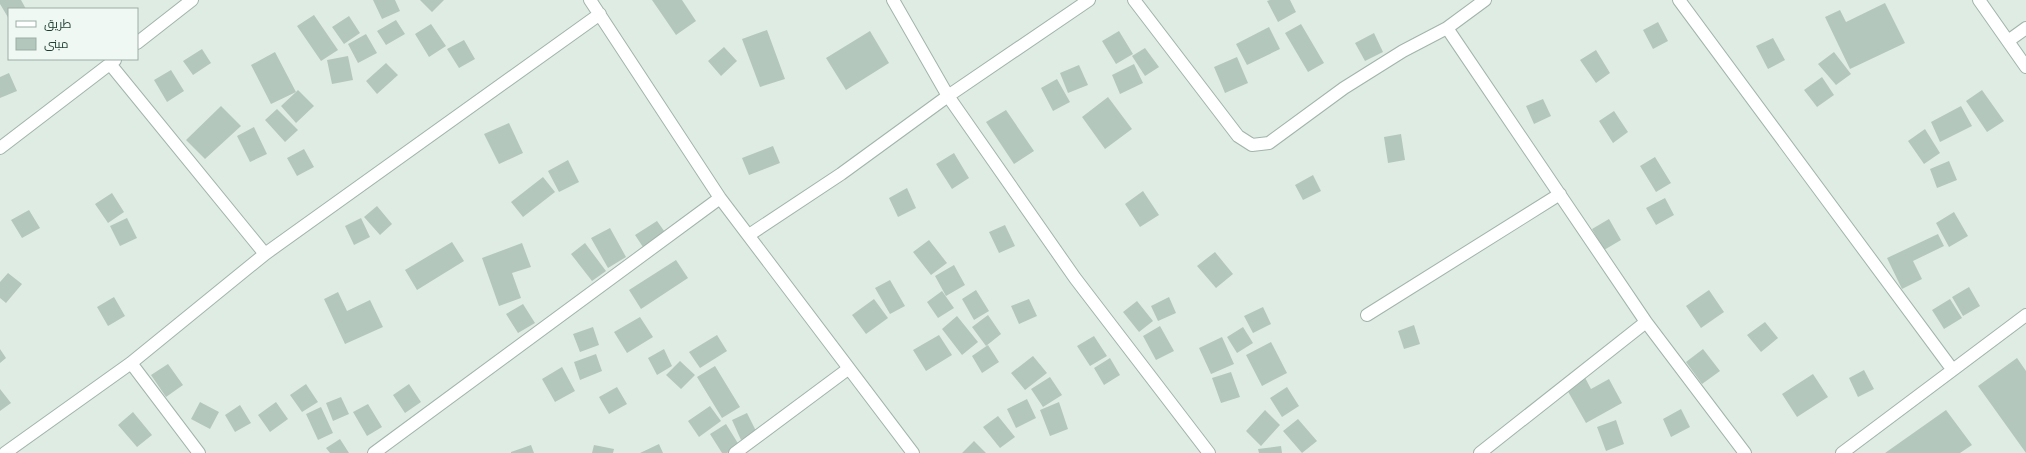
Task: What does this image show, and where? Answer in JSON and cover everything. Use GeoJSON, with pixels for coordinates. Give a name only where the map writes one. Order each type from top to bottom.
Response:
{"type":"FeatureCollection","features":[{"type":"Feature","properties":{"kind":"street"},"geometry":{"type":"LineString","coordinates":[[138,42],[192,0]]}},
{"type":"Feature","properties":{"kind":"street"},"geometry":{"type":"LineString","coordinates":[[590,0],[720,198],[913,453]]}},
{"type":"Feature","properties":{"kind":"street"},"geometry":{"type":"LineString","coordinates":[[893,0],[948,96],[1075,278],[1209,453]]}},
{"type":"Feature","properties":{"kind":"street"},"geometry":{"type":"LineString","coordinates":[[749,235],[840,174],[948,96],[1089,0]]}},
{"type":"Feature","properties":{"kind":"street"},"geometry":{"type":"LineString","coordinates":[[1134,0],[1238,136],[1252,145],[1269,143],[1344,88],[1403,51],[1447,28],[1485,0]]}},
{"type":"Feature","properties":{"kind":"street"},"geometry":{"type":"LineString","coordinates":[[1679,0],[1952,369]]}},
{"type":"Feature","properties":{"kind":"street"},"geometry":{"type":"LineString","coordinates":[[1979,0],[2026,67]]}},
{"type":"Feature","properties":{"kind":"street"},"geometry":{"type":"LineString","coordinates":[[4,453],[131,363],[265,254],[600,14]]}},
{"type":"Feature","properties":{"kind":"street"},"geometry":{"type":"LineString","coordinates":[[1447,28],[1646,322],[1745,453]]}},
{"type":"Feature","properties":{"kind":"street"},"geometry":{"type":"LineString","coordinates":[[2008,41],[2026,28]]}},
{"type":"Feature","properties":{"kind":"street"},"geometry":{"type":"LineString","coordinates":[[0,148],[113,61],[265,254]]}},
{"type":"Feature","properties":{"kind":"street"},"geometry":{"type":"LineString","coordinates":[[1367,315],[1560,194]]}},
{"type":"Feature","properties":{"kind":"street"},"geometry":{"type":"LineString","coordinates":[[374,453],[720,198]]}},
{"type":"Feature","properties":{"kind":"street"},"geometry":{"type":"LineString","coordinates":[[1842,453],[1952,369],[2026,316]]}},
{"type":"Feature","properties":{"kind":"street"},"geometry":{"type":"LineString","coordinates":[[1480,453],[1646,322]]}},
{"type":"Feature","properties":{"kind":"street"},"geometry":{"type":"LineString","coordinates":[[131,363],[199,453]]}},
{"type":"Feature","properties":{"kind":"street"},"geometry":{"type":"LineString","coordinates":[[735,453],[848,369]]}},
{"type":"Feature","properties":{"kind":"building"},"geometry":{"type":"Polygon","coordinates":[[[0,0],[21,0],[25,8],[8,8],[8,17],[0,4],[0,0]]]}},
{"type":"Feature","properties":{"kind":"building"},"geometry":{"type":"Polygon","coordinates":[[[373,0],[395,0],[400,11],[382,19],[373,0]]]}},
{"type":"Feature","properties":{"kind":"building"},"geometry":{"type":"Polygon","coordinates":[[[420,0],[444,0],[432,12],[420,0]]]}},
{"type":"Feature","properties":{"kind":"building"},"geometry":{"type":"Polygon","coordinates":[[[652,0],[682,0],[696,21],[676,35],[652,0]]]}},
{"type":"Feature","properties":{"kind":"building"},"geometry":{"type":"Polygon","coordinates":[[[1290,0],[1296,12],[1278,22],[1267,1],[1290,0]]]}},
{"type":"Feature","properties":{"kind":"building"},"geometry":{"type":"Polygon","coordinates":[[[1885,3],[1905,43],[1850,69],[1825,17],[1840,10],[1846,22],[1885,3]]]}},
{"type":"Feature","properties":{"kind":"building"},"geometry":{"type":"Polygon","coordinates":[[[314,15],[338,50],[321,61],[297,26],[314,15]]]}},
{"type":"Feature","properties":{"kind":"building"},"geometry":{"type":"Polygon","coordinates":[[[349,16],[360,33],[344,44],[332,27],[349,16]]]}},
{"type":"Feature","properties":{"kind":"building"},"geometry":{"type":"Polygon","coordinates":[[[396,20],[405,34],[386,45],[377,31],[396,20]]]}},
{"type":"Feature","properties":{"kind":"building"},"geometry":{"type":"Polygon","coordinates":[[[1658,22],[1668,41],[1653,49],[1643,30],[1658,22]]]}},
{"type":"Feature","properties":{"kind":"building"},"geometry":{"type":"Polygon","coordinates":[[[431,24],[446,46],[429,57],[415,34],[431,24]]]}},
{"type":"Feature","properties":{"kind":"building"},"geometry":{"type":"Polygon","coordinates":[[[1301,24],[1324,63],[1308,72],[1285,33],[1301,24]]]}},
{"type":"Feature","properties":{"kind":"building"},"geometry":{"type":"Polygon","coordinates":[[[1269,27],[1280,49],[1247,65],[1236,44],[1269,27]]]}},
{"type":"Feature","properties":{"kind":"building"},"geometry":{"type":"Polygon","coordinates":[[[767,30],[785,79],[760,87],[742,39],[767,30]]]}},
{"type":"Feature","properties":{"kind":"building"},"geometry":{"type":"Polygon","coordinates":[[[870,31],[889,63],[846,90],[826,58],[870,31]]]}},
{"type":"Feature","properties":{"kind":"building"},"geometry":{"type":"Polygon","coordinates":[[[1119,31],[1133,54],[1116,64],[1102,41],[1119,31]]]}},
{"type":"Feature","properties":{"kind":"building"},"geometry":{"type":"Polygon","coordinates":[[[1374,33],[1383,52],[1365,61],[1355,43],[1374,33]]]}},
{"type":"Feature","properties":{"kind":"building"},"geometry":{"type":"Polygon","coordinates":[[[366,34],[377,53],[358,63],[348,44],[366,34]]]}},
{"type":"Feature","properties":{"kind":"building"},"geometry":{"type":"Polygon","coordinates":[[[1773,38],[1785,60],[1768,69],[1756,46],[1773,38]]]}},
{"type":"Feature","properties":{"kind":"building"},"geometry":{"type":"Polygon","coordinates":[[[464,40],[475,59],[459,68],[447,49],[464,40]]]}},
{"type":"Feature","properties":{"kind":"building"},"geometry":{"type":"Polygon","coordinates":[[[724,47],[737,61],[721,76],[708,61],[724,47]]]}},
{"type":"Feature","properties":{"kind":"building"},"geometry":{"type":"Polygon","coordinates":[[[1145,48],[1159,67],[1145,76],[1132,56],[1145,48]]]}},
{"type":"Feature","properties":{"kind":"building"},"geometry":{"type":"Polygon","coordinates":[[[202,49],[211,63],[193,75],[183,61],[202,49]]]}},
{"type":"Feature","properties":{"kind":"building"},"geometry":{"type":"Polygon","coordinates":[[[1596,50],[1610,73],[1596,83],[1580,60],[1596,50]]]}},
{"type":"Feature","properties":{"kind":"building"},"geometry":{"type":"Polygon","coordinates":[[[275,52],[296,92],[271,104],[251,65],[275,52]]]}},
{"type":"Feature","properties":{"kind":"building"},"geometry":{"type":"Polygon","coordinates":[[[1834,52],[1851,74],[1836,85],[1818,64],[1834,52]]]}},
{"type":"Feature","properties":{"kind":"building"},"geometry":{"type":"Polygon","coordinates":[[[348,56],[353,80],[332,84],[327,60],[348,56]]]}},
{"type":"Feature","properties":{"kind":"building"},"geometry":{"type":"Polygon","coordinates":[[[1237,57],[1248,83],[1225,93],[1214,67],[1237,57]]]}},
{"type":"Feature","properties":{"kind":"building"},"geometry":{"type":"Polygon","coordinates":[[[386,63],[398,75],[377,94],[366,81],[386,63]]]}},
{"type":"Feature","properties":{"kind":"building"},"geometry":{"type":"Polygon","coordinates":[[[1134,64],[1143,83],[1120,94],[1112,75],[1134,64]]]}},
{"type":"Feature","properties":{"kind":"building"},"geometry":{"type":"Polygon","coordinates":[[[1079,65],[1088,85],[1068,93],[1060,73],[1079,65]]]}},
{"type":"Feature","properties":{"kind":"building"},"geometry":{"type":"Polygon","coordinates":[[[171,70],[184,91],[167,102],[154,80],[171,70]]]}},
{"type":"Feature","properties":{"kind":"building"},"geometry":{"type":"Polygon","coordinates":[[[9,73],[17,91],[0,98],[0,77],[9,73]]]}},
{"type":"Feature","properties":{"kind":"building"},"geometry":{"type":"Polygon","coordinates":[[[1822,77],[1834,95],[1817,107],[1804,90],[1822,77]]]}},
{"type":"Feature","properties":{"kind":"building"},"geometry":{"type":"Polygon","coordinates":[[[1057,79],[1070,102],[1053,111],[1041,88],[1057,79]]]}},
{"type":"Feature","properties":{"kind":"building"},"geometry":{"type":"Polygon","coordinates":[[[298,90],[314,106],[296,123],[281,106],[298,90]]]}},
{"type":"Feature","properties":{"kind":"building"},"geometry":{"type":"Polygon","coordinates":[[[1982,90],[2004,121],[1987,132],[1966,101],[1982,90]]]}},
{"type":"Feature","properties":{"kind":"building"},"geometry":{"type":"Polygon","coordinates":[[[1108,97],[1132,129],[1105,149],[1082,117],[1108,97]]]}},
{"type":"Feature","properties":{"kind":"building"},"geometry":{"type":"Polygon","coordinates":[[[1543,99],[1551,116],[1534,124],[1526,106],[1543,99]]]}},
{"type":"Feature","properties":{"kind":"building"},"geometry":{"type":"Polygon","coordinates":[[[221,106],[241,126],[205,159],[186,140],[221,106]]]}},
{"type":"Feature","properties":{"kind":"building"},"geometry":{"type":"Polygon","coordinates":[[[1961,106],[1972,126],[1940,142],[1931,122],[1961,106]]]}},
{"type":"Feature","properties":{"kind":"building"},"geometry":{"type":"Polygon","coordinates":[[[277,109],[298,130],[285,142],[265,120],[277,109]]]}},
{"type":"Feature","properties":{"kind":"building"},"geometry":{"type":"Polygon","coordinates":[[[1006,110],[1034,151],[1014,164],[986,122],[1006,110]]]}},
{"type":"Feature","properties":{"kind":"building"},"geometry":{"type":"Polygon","coordinates":[[[1614,111],[1628,132],[1613,143],[1599,121],[1614,111]]]}},
{"type":"Feature","properties":{"kind":"building"},"geometry":{"type":"Polygon","coordinates":[[[509,123],[523,153],[499,164],[484,134],[509,123]]]}},
{"type":"Feature","properties":{"kind":"building"},"geometry":{"type":"Polygon","coordinates":[[[254,127],[267,154],[250,162],[237,136],[254,127]]]}},
{"type":"Feature","properties":{"kind":"building"},"geometry":{"type":"Polygon","coordinates":[[[1925,129],[1940,153],[1924,164],[1908,141],[1925,129]]]}},
{"type":"Feature","properties":{"kind":"building"},"geometry":{"type":"Polygon","coordinates":[[[1401,134],[1405,160],[1388,163],[1384,137],[1401,134]]]}},
{"type":"Feature","properties":{"kind":"building"},"geometry":{"type":"Polygon","coordinates":[[[773,146],[780,163],[749,175],[742,158],[773,146]]]}},
{"type":"Feature","properties":{"kind":"building"},"geometry":{"type":"Polygon","coordinates":[[[304,149],[314,167],[297,176],[287,158],[304,149]]]}},
{"type":"Feature","properties":{"kind":"building"},"geometry":{"type":"Polygon","coordinates":[[[954,153],[969,178],[952,189],[936,164],[954,153]]]}},
{"type":"Feature","properties":{"kind":"building"},"geometry":{"type":"Polygon","coordinates":[[[1655,157],[1671,183],[1656,192],[1640,166],[1655,157]]]}},
{"type":"Feature","properties":{"kind":"building"},"geometry":{"type":"Polygon","coordinates":[[[568,160],[579,182],[559,192],[548,171],[568,160]]]}},
{"type":"Feature","properties":{"kind":"building"},"geometry":{"type":"Polygon","coordinates":[[[1949,161],[1957,180],[1937,188],[1930,169],[1949,161]]]}},
{"type":"Feature","properties":{"kind":"building"},"geometry":{"type":"Polygon","coordinates":[[[1313,175],[1321,191],[1303,200],[1295,185],[1313,175]]]}},
{"type":"Feature","properties":{"kind":"building"},"geometry":{"type":"Polygon","coordinates":[[[543,177],[555,192],[523,217],[511,202],[543,177]]]}},
{"type":"Feature","properties":{"kind":"building"},"geometry":{"type":"Polygon","coordinates":[[[907,188],[916,208],[898,217],[889,198],[907,188]]]}},
{"type":"Feature","properties":{"kind":"building"},"geometry":{"type":"Polygon","coordinates":[[[1143,191],[1159,215],[1140,227],[1125,204],[1143,191]]]}},
{"type":"Feature","properties":{"kind":"building"},"geometry":{"type":"Polygon","coordinates":[[[112,193],[124,212],[108,223],[95,204],[112,193]]]}},
{"type":"Feature","properties":{"kind":"building"},"geometry":{"type":"Polygon","coordinates":[[[1665,198],[1674,215],[1656,225],[1646,208],[1665,198]]]}},
{"type":"Feature","properties":{"kind":"building"},"geometry":{"type":"Polygon","coordinates":[[[377,206],[392,224],[380,235],[364,217],[377,206]]]}},
{"type":"Feature","properties":{"kind":"building"},"geometry":{"type":"Polygon","coordinates":[[[29,210],[40,228],[22,238],[11,220],[29,210]]]}},
{"type":"Feature","properties":{"kind":"building"},"geometry":{"type":"Polygon","coordinates":[[[1954,212],[1968,236],[1949,247],[1936,223],[1954,212]]]}},
{"type":"Feature","properties":{"kind":"building"},"geometry":{"type":"Polygon","coordinates":[[[127,218],[137,238],[120,246],[110,226],[127,218]]]}},
{"type":"Feature","properties":{"kind":"building"},"geometry":{"type":"Polygon","coordinates":[[[361,218],[370,237],[354,245],[345,226],[361,218]]]}},
{"type":"Feature","properties":{"kind":"building"},"geometry":{"type":"Polygon","coordinates":[[[1609,219],[1621,240],[1604,250],[1592,229],[1609,219]]]}},
{"type":"Feature","properties":{"kind":"building"},"geometry":{"type":"Polygon","coordinates":[[[657,221],[667,235],[645,250],[635,235],[657,221]]]}},
{"type":"Feature","properties":{"kind":"building"},"geometry":{"type":"Polygon","coordinates":[[[1005,225],[1015,246],[999,253],[989,232],[1005,225]]]}},
{"type":"Feature","properties":{"kind":"building"},"geometry":{"type":"Polygon","coordinates":[[[610,228],[626,257],[608,268],[591,238],[610,228]]]}},
{"type":"Feature","properties":{"kind":"building"},"geometry":{"type":"Polygon","coordinates":[[[1938,234],[1944,246],[1913,261],[1922,279],[1902,289],[1887,258],[1938,234]]]}},
{"type":"Feature","properties":{"kind":"building"},"geometry":{"type":"Polygon","coordinates":[[[929,240],[947,263],[931,275],[913,252],[929,240]]]}},
{"type":"Feature","properties":{"kind":"building"},"geometry":{"type":"Polygon","coordinates":[[[452,242],[464,261],[417,290],[405,270],[452,242]]]}},
{"type":"Feature","properties":{"kind":"building"},"geometry":{"type":"Polygon","coordinates":[[[522,243],[531,267],[512,273],[521,298],[499,306],[482,258],[522,243]]]}},
{"type":"Feature","properties":{"kind":"building"},"geometry":{"type":"Polygon","coordinates":[[[585,243],[606,271],[592,281],[571,254],[585,243]]]}},
{"type":"Feature","properties":{"kind":"building"},"geometry":{"type":"Polygon","coordinates":[[[1215,252],[1233,274],[1216,288],[1197,266],[1215,252]]]}},
{"type":"Feature","properties":{"kind":"building"},"geometry":{"type":"Polygon","coordinates":[[[676,260],[688,278],[641,309],[629,290],[676,260]]]}},
{"type":"Feature","properties":{"kind":"building"},"geometry":{"type":"Polygon","coordinates":[[[954,265],[965,285],[946,296],[935,276],[954,265]]]}},
{"type":"Feature","properties":{"kind":"building"},"geometry":{"type":"Polygon","coordinates":[[[8,273],[22,284],[6,303],[0,298],[0,282],[8,273]]]}},
{"type":"Feature","properties":{"kind":"building"},"geometry":{"type":"Polygon","coordinates":[[[890,280],[905,306],[890,314],[875,288],[890,280]]]}},
{"type":"Feature","properties":{"kind":"building"},"geometry":{"type":"Polygon","coordinates":[[[1969,287],[1980,306],[1963,316],[1952,297],[1969,287]]]}},
{"type":"Feature","properties":{"kind":"building"},"geometry":{"type":"Polygon","coordinates":[[[976,290],[989,311],[974,320],[962,299],[976,290]]]}},
{"type":"Feature","properties":{"kind":"building"},"geometry":{"type":"Polygon","coordinates":[[[1709,290],[1724,312],[1701,328],[1686,306],[1709,290]]]}},
{"type":"Feature","properties":{"kind":"building"},"geometry":{"type":"Polygon","coordinates":[[[942,291],[954,308],[938,318],[927,302],[942,291]]]}},
{"type":"Feature","properties":{"kind":"building"},"geometry":{"type":"Polygon","coordinates":[[[338,292],[347,311],[370,300],[383,327],[345,344],[324,299],[338,292]]]}},
{"type":"Feature","properties":{"kind":"building"},"geometry":{"type":"Polygon","coordinates":[[[114,297],[125,316],[108,326],[97,307],[114,297]]]}},
{"type":"Feature","properties":{"kind":"building"},"geometry":{"type":"Polygon","coordinates":[[[1169,297],[1176,313],[1158,321],[1151,306],[1169,297]]]}},
{"type":"Feature","properties":{"kind":"building"},"geometry":{"type":"Polygon","coordinates":[[[874,299],[888,318],[866,334],[852,315],[874,299]]]}},
{"type":"Feature","properties":{"kind":"building"},"geometry":{"type":"Polygon","coordinates":[[[1029,299],[1037,316],[1019,324],[1011,306],[1029,299]]]}},
{"type":"Feature","properties":{"kind":"building"},"geometry":{"type":"Polygon","coordinates":[[[1950,299],[1962,318],[1944,329],[1932,310],[1950,299]]]}},
{"type":"Feature","properties":{"kind":"building"},"geometry":{"type":"Polygon","coordinates":[[[1137,301],[1153,321],[1139,332],[1123,312],[1137,301]]]}},
{"type":"Feature","properties":{"kind":"building"},"geometry":{"type":"Polygon","coordinates":[[[523,304],[535,323],[518,333],[506,314],[523,304]]]}},
{"type":"Feature","properties":{"kind":"building"},"geometry":{"type":"Polygon","coordinates":[[[1263,307],[1271,324],[1253,333],[1244,316],[1263,307]]]}},
{"type":"Feature","properties":{"kind":"building"},"geometry":{"type":"Polygon","coordinates":[[[988,315],[1001,334],[986,346],[972,327],[988,315]]]}},
{"type":"Feature","properties":{"kind":"building"},"geometry":{"type":"Polygon","coordinates":[[[957,316],[978,342],[962,355],[942,329],[957,316]]]}},
{"type":"Feature","properties":{"kind":"building"},"geometry":{"type":"Polygon","coordinates":[[[640,317],[653,337],[627,353],[614,332],[640,317]]]}},
{"type":"Feature","properties":{"kind":"building"},"geometry":{"type":"Polygon","coordinates":[[[1765,322],[1778,338],[1761,352],[1747,335],[1765,322]]]}},
{"type":"Feature","properties":{"kind":"building"},"geometry":{"type":"Polygon","coordinates":[[[1414,325],[1420,344],[1404,349],[1398,331],[1414,325]]]}},
{"type":"Feature","properties":{"kind":"building"},"geometry":{"type":"Polygon","coordinates":[[[1160,326],[1174,351],[1156,360],[1143,336],[1160,326]]]}},
{"type":"Feature","properties":{"kind":"building"},"geometry":{"type":"Polygon","coordinates":[[[593,327],[599,345],[580,352],[573,334],[593,327]]]}},
{"type":"Feature","properties":{"kind":"building"},"geometry":{"type":"Polygon","coordinates":[[[1243,327],[1253,343],[1237,353],[1227,337],[1243,327]]]}},
{"type":"Feature","properties":{"kind":"building"},"geometry":{"type":"Polygon","coordinates":[[[717,335],[727,351],[700,368],[689,352],[717,335]]]}},
{"type":"Feature","properties":{"kind":"building"},"geometry":{"type":"Polygon","coordinates":[[[939,335],[952,355],[926,371],[913,350],[939,335]]]}},
{"type":"Feature","properties":{"kind":"building"},"geometry":{"type":"Polygon","coordinates":[[[1094,336],[1107,356],[1090,366],[1077,346],[1094,336]]]}},
{"type":"Feature","properties":{"kind":"building"},"geometry":{"type":"Polygon","coordinates":[[[1222,337],[1234,364],[1211,374],[1199,348],[1222,337]]]}},
{"type":"Feature","properties":{"kind":"building"},"geometry":{"type":"Polygon","coordinates":[[[1271,342],[1287,373],[1262,386],[1246,355],[1271,342]]]}},
{"type":"Feature","properties":{"kind":"building"},"geometry":{"type":"Polygon","coordinates":[[[988,345],[999,362],[982,373],[972,356],[988,345]]]}},
{"type":"Feature","properties":{"kind":"building"},"geometry":{"type":"Polygon","coordinates":[[[0,349],[6,358],[0,363],[0,349]]]}},
{"type":"Feature","properties":{"kind":"building"},"geometry":{"type":"Polygon","coordinates":[[[664,349],[672,366],[657,375],[648,358],[664,349]]]}},
{"type":"Feature","properties":{"kind":"building"},"geometry":{"type":"Polygon","coordinates":[[[1703,349],[1720,371],[1702,384],[1686,362],[1703,349]]]}},
{"type":"Feature","properties":{"kind":"building"},"geometry":{"type":"Polygon","coordinates":[[[596,354],[602,371],[580,380],[574,362],[596,354]]]}},
{"type":"Feature","properties":{"kind":"building"},"geometry":{"type":"Polygon","coordinates":[[[1033,356],[1047,373],[1025,390],[1011,373],[1033,356]]]}},
{"type":"Feature","properties":{"kind":"building"},"geometry":{"type":"Polygon","coordinates":[[[1110,358],[1120,375],[1104,385],[1094,368],[1110,358]]]}},
{"type":"Feature","properties":{"kind":"building"},"geometry":{"type":"Polygon","coordinates":[[[2017,358],[2026,371],[2026,453],[1978,386],[2017,358]]]}},
{"type":"Feature","properties":{"kind":"building"},"geometry":{"type":"Polygon","coordinates":[[[680,361],[695,375],[681,389],[666,375],[680,361]]]}},
{"type":"Feature","properties":{"kind":"building"},"geometry":{"type":"Polygon","coordinates":[[[168,364],[183,385],[166,397],[151,375],[168,364]]]}},
{"type":"Feature","properties":{"kind":"building"},"geometry":{"type":"Polygon","coordinates":[[[715,366],[740,407],[722,418],[697,377],[715,366]]]}},
{"type":"Feature","properties":{"kind":"building"},"geometry":{"type":"Polygon","coordinates":[[[562,367],[575,391],[555,402],[542,379],[562,367]]]}},
{"type":"Feature","properties":{"kind":"building"},"geometry":{"type":"Polygon","coordinates":[[[1581,370],[1591,389],[1609,379],[1622,403],[1586,423],[1562,381],[1581,370]]]}},
{"type":"Feature","properties":{"kind":"building"},"geometry":{"type":"Polygon","coordinates":[[[1864,370],[1874,389],[1858,397],[1849,378],[1864,370]]]}},
{"type":"Feature","properties":{"kind":"building"},"geometry":{"type":"Polygon","coordinates":[[[1231,372],[1240,397],[1221,403],[1212,378],[1231,372]]]}},
{"type":"Feature","properties":{"kind":"building"},"geometry":{"type":"Polygon","coordinates":[[[1813,374],[1828,397],[1797,417],[1782,394],[1813,374]]]}},
{"type":"Feature","properties":{"kind":"building"},"geometry":{"type":"Polygon","coordinates":[[[1050,377],[1062,395],[1043,407],[1031,389],[1050,377]]]}},
{"type":"Feature","properties":{"kind":"building"},"geometry":{"type":"Polygon","coordinates":[[[306,384],[318,402],[302,412],[290,395],[306,384]]]}},
{"type":"Feature","properties":{"kind":"building"},"geometry":{"type":"Polygon","coordinates":[[[409,384],[421,402],[405,413],[393,395],[409,384]]]}},
{"type":"Feature","properties":{"kind":"building"},"geometry":{"type":"Polygon","coordinates":[[[617,387],[627,404],[609,414],[599,397],[617,387]]]}},
{"type":"Feature","properties":{"kind":"building"},"geometry":{"type":"Polygon","coordinates":[[[1287,387],[1299,406],[1282,417],[1270,398],[1287,387]]]}},
{"type":"Feature","properties":{"kind":"building"},"geometry":{"type":"Polygon","coordinates":[[[0,389],[11,403],[0,411],[0,389]]]}},
{"type":"Feature","properties":{"kind":"building"},"geometry":{"type":"Polygon","coordinates":[[[341,397],[349,414],[333,421],[326,403],[341,397]]]}},
{"type":"Feature","properties":{"kind":"building"},"geometry":{"type":"Polygon","coordinates":[[[1027,399],[1036,418],[1016,428],[1007,409],[1027,399]]]}},
{"type":"Feature","properties":{"kind":"building"},"geometry":{"type":"Polygon","coordinates":[[[200,402],[219,412],[210,429],[191,419],[200,402]]]}},
{"type":"Feature","properties":{"kind":"building"},"geometry":{"type":"Polygon","coordinates":[[[276,402],[288,419],[270,432],[258,415],[276,402]]]}},
{"type":"Feature","properties":{"kind":"building"},"geometry":{"type":"Polygon","coordinates":[[[1059,402],[1068,429],[1050,436],[1040,410],[1059,402]]]}},
{"type":"Feature","properties":{"kind":"building"},"geometry":{"type":"Polygon","coordinates":[[[368,404],[382,427],[367,436],[353,412],[368,404]]]}},
{"type":"Feature","properties":{"kind":"building"},"geometry":{"type":"Polygon","coordinates":[[[240,405],[251,423],[235,432],[225,415],[240,405]]]}},
{"type":"Feature","properties":{"kind":"building"},"geometry":{"type":"Polygon","coordinates":[[[710,406],[721,421],[699,437],[688,421],[710,406]]]}},
{"type":"Feature","properties":{"kind":"building"},"geometry":{"type":"Polygon","coordinates":[[[321,407],[333,433],[318,440],[306,414],[321,407]]]}},
{"type":"Feature","properties":{"kind":"building"},"geometry":{"type":"Polygon","coordinates":[[[1681,409],[1690,427],[1671,437],[1663,419],[1681,409]]]}},
{"type":"Feature","properties":{"kind":"building"},"geometry":{"type":"Polygon","coordinates":[[[1265,410],[1280,425],[1261,446],[1246,431],[1265,410]]]}},
{"type":"Feature","properties":{"kind":"building"},"geometry":{"type":"Polygon","coordinates":[[[1946,410],[1972,445],[1960,453],[1885,453],[1946,410]]]}},
{"type":"Feature","properties":{"kind":"building"},"geometry":{"type":"Polygon","coordinates":[[[133,412],[152,435],[137,447],[118,425],[133,412]]]}},
{"type":"Feature","properties":{"kind":"building"},"geometry":{"type":"Polygon","coordinates":[[[747,413],[757,433],[741,440],[732,420],[747,413]]]}},
{"type":"Feature","properties":{"kind":"building"},"geometry":{"type":"Polygon","coordinates":[[[998,416],[1015,437],[1000,448],[983,427],[998,416]]]}},
{"type":"Feature","properties":{"kind":"building"},"geometry":{"type":"Polygon","coordinates":[[[1298,419],[1317,441],[1302,453],[1283,431],[1298,419]]]}},
{"type":"Feature","properties":{"kind":"building"},"geometry":{"type":"Polygon","coordinates":[[[1616,420],[1624,444],[1606,451],[1597,427],[1616,420]]]}},
{"type":"Feature","properties":{"kind":"building"},"geometry":{"type":"Polygon","coordinates":[[[726,424],[739,445],[727,453],[722,453],[710,434],[726,424]]]}},
{"type":"Feature","properties":{"kind":"building"},"geometry":{"type":"Polygon","coordinates":[[[340,439],[349,453],[330,453],[326,448],[340,439]]]}},
{"type":"Feature","properties":{"kind":"building"},"geometry":{"type":"Polygon","coordinates":[[[974,441],[986,453],[962,453],[974,441]]]}},
{"type":"Feature","properties":{"kind":"building"},"geometry":{"type":"Polygon","coordinates":[[[659,444],[663,453],[640,453],[659,444]]]}},
{"type":"Feature","properties":{"kind":"building"},"geometry":{"type":"Polygon","coordinates":[[[531,445],[534,453],[511,453],[511,452],[531,445]]]}},
{"type":"Feature","properties":{"kind":"building"},"geometry":{"type":"Polygon","coordinates":[[[594,445],[614,449],[613,453],[592,453],[594,445]]]}},
{"type":"Feature","properties":{"kind":"building"},"geometry":{"type":"Polygon","coordinates":[[[1281,446],[1282,453],[1259,453],[1258,449],[1281,446]]]}}]}
